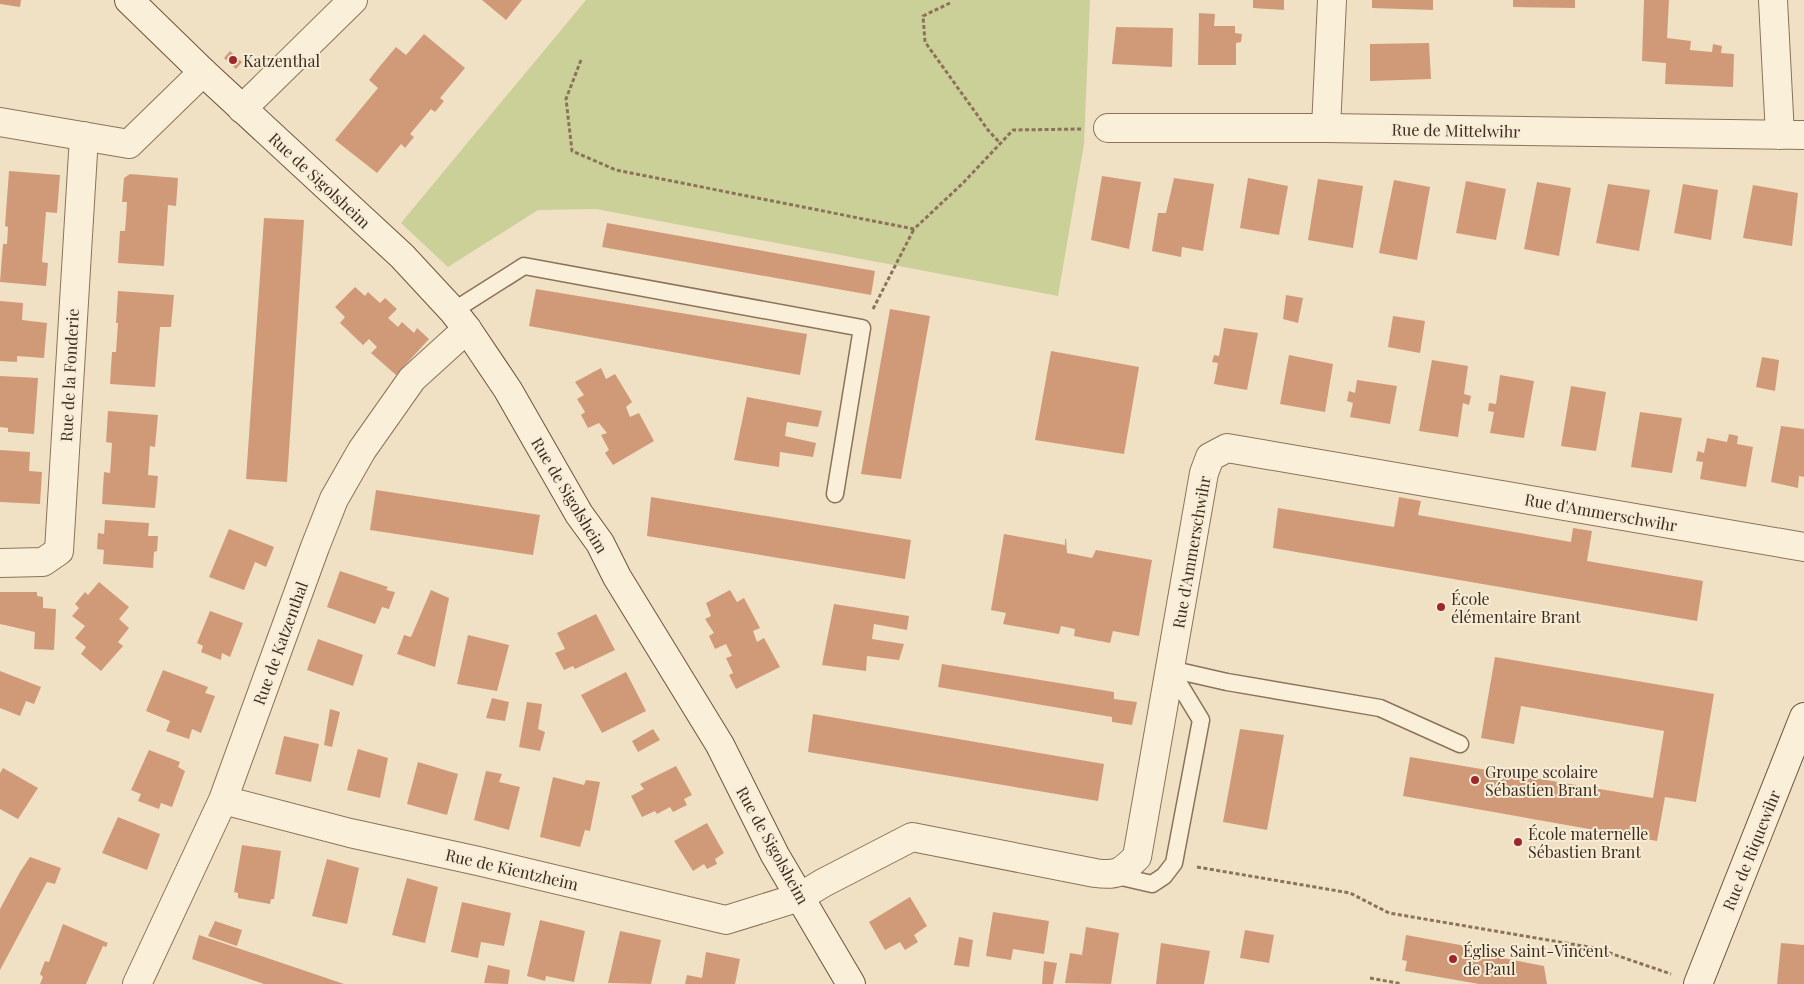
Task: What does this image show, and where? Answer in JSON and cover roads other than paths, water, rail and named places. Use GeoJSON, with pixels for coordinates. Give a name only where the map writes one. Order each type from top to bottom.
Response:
{"type":"FeatureCollection","features":[{"type":"Feature","properties":{"kind":"street","name":"Rue de Sigolsheim"},"geometry":{"type":"LineString","coordinates":[[129,0],[242,109],[402,256],[460,320],[508,390],[579,514],[600,543],[617,577],[720,745],[775,855],[852,984]]}},
{"type":"Feature","properties":{"kind":"street"},"geometry":{"type":"LineString","coordinates":[[242,109],[353,0]]}},
{"type":"Feature","properties":{"kind":"street"},"geometry":{"type":"LineString","coordinates":[[1326,128],[1332,0]]}},
{"type":"Feature","properties":{"kind":"street"},"geometry":{"type":"LineString","coordinates":[[1773,0],[1792,135]]}},
{"type":"Feature","properties":{"kind":"street"},"geometry":{"type":"LineString","coordinates":[[0,122],[129,144],[203,72]]}},
{"type":"Feature","properties":{"kind":"street","name":"Rue de Mittelwihr"},"geometry":{"type":"LineString","coordinates":[[1108,128],[1326,128],[1792,135]]}},
{"type":"Feature","properties":{"kind":"street","name":"Rue de la Fonderie"},"geometry":{"type":"LineString","coordinates":[[0,563],[43,562],[59,551],[84,136]]}},
{"type":"Feature","properties":{"kind":"street","name":"Rue de Katzenthal"},"geometry":{"type":"LineString","coordinates":[[136,984],[223,800],[334,499],[362,450],[412,379],[460,320]]}},
{"type":"Feature","properties":{"kind":"street","name":"Rue d'Ammerschwihr"},"geometry":{"type":"LineString","coordinates":[[1113,876],[1137,857],[1204,473],[1210,457],[1227,448],[1804,547]]}},
{"type":"Feature","properties":{"kind":"street","name":"Rue de Riquewihr"},"geometry":{"type":"LineString","coordinates":[[1698,984],[1804,717]]}},
{"type":"Feature","properties":{"kind":"street","name":"Rue de Kientzheim"},"geometry":{"type":"LineString","coordinates":[[223,800],[350,832],[726,920],[800,897]]}},
{"type":"Feature","properties":{"kind":"street"},"geometry":{"type":"LineString","coordinates":[[800,897],[823,883],[912,838],[1113,876]]}},
{"type":"Feature","properties":{"kind":"lane"},"geometry":{"type":"LineString","coordinates":[[460,320],[524,266],[862,328],[835,494]]}},
{"type":"Feature","properties":{"kind":"lane"},"geometry":{"type":"LineString","coordinates":[[1170,669],[1227,682],[1380,708],[1460,744]]}},
{"type":"Feature","properties":{"kind":"lane"},"geometry":{"type":"LineString","coordinates":[[1113,876],[1152,884],[1164,876],[1174,863],[1201,720],[1170,669]]}},
{"type":"Feature","properties":{"kind":"place","name":"Katzenthal"},"geometry":{"type":"Point","coordinates":[233,60]}},
{"type":"Feature","properties":{"kind":"place","name":"École élémentaire Brant"},"geometry":{"type":"Point","coordinates":[1441,607]}},
{"type":"Feature","properties":{"kind":"place","name":"Groupe scolaire Sébastien Brant"},"geometry":{"type":"Point","coordinates":[1475,780]}},
{"type":"Feature","properties":{"kind":"place","name":"École maternelle Sébastien Brant"},"geometry":{"type":"Point","coordinates":[1518,842]}},
{"type":"Feature","properties":{"kind":"place","name":"Église Saint-Vincent de Paul"},"geometry":{"type":"Point","coordinates":[1453,959]}}]}
